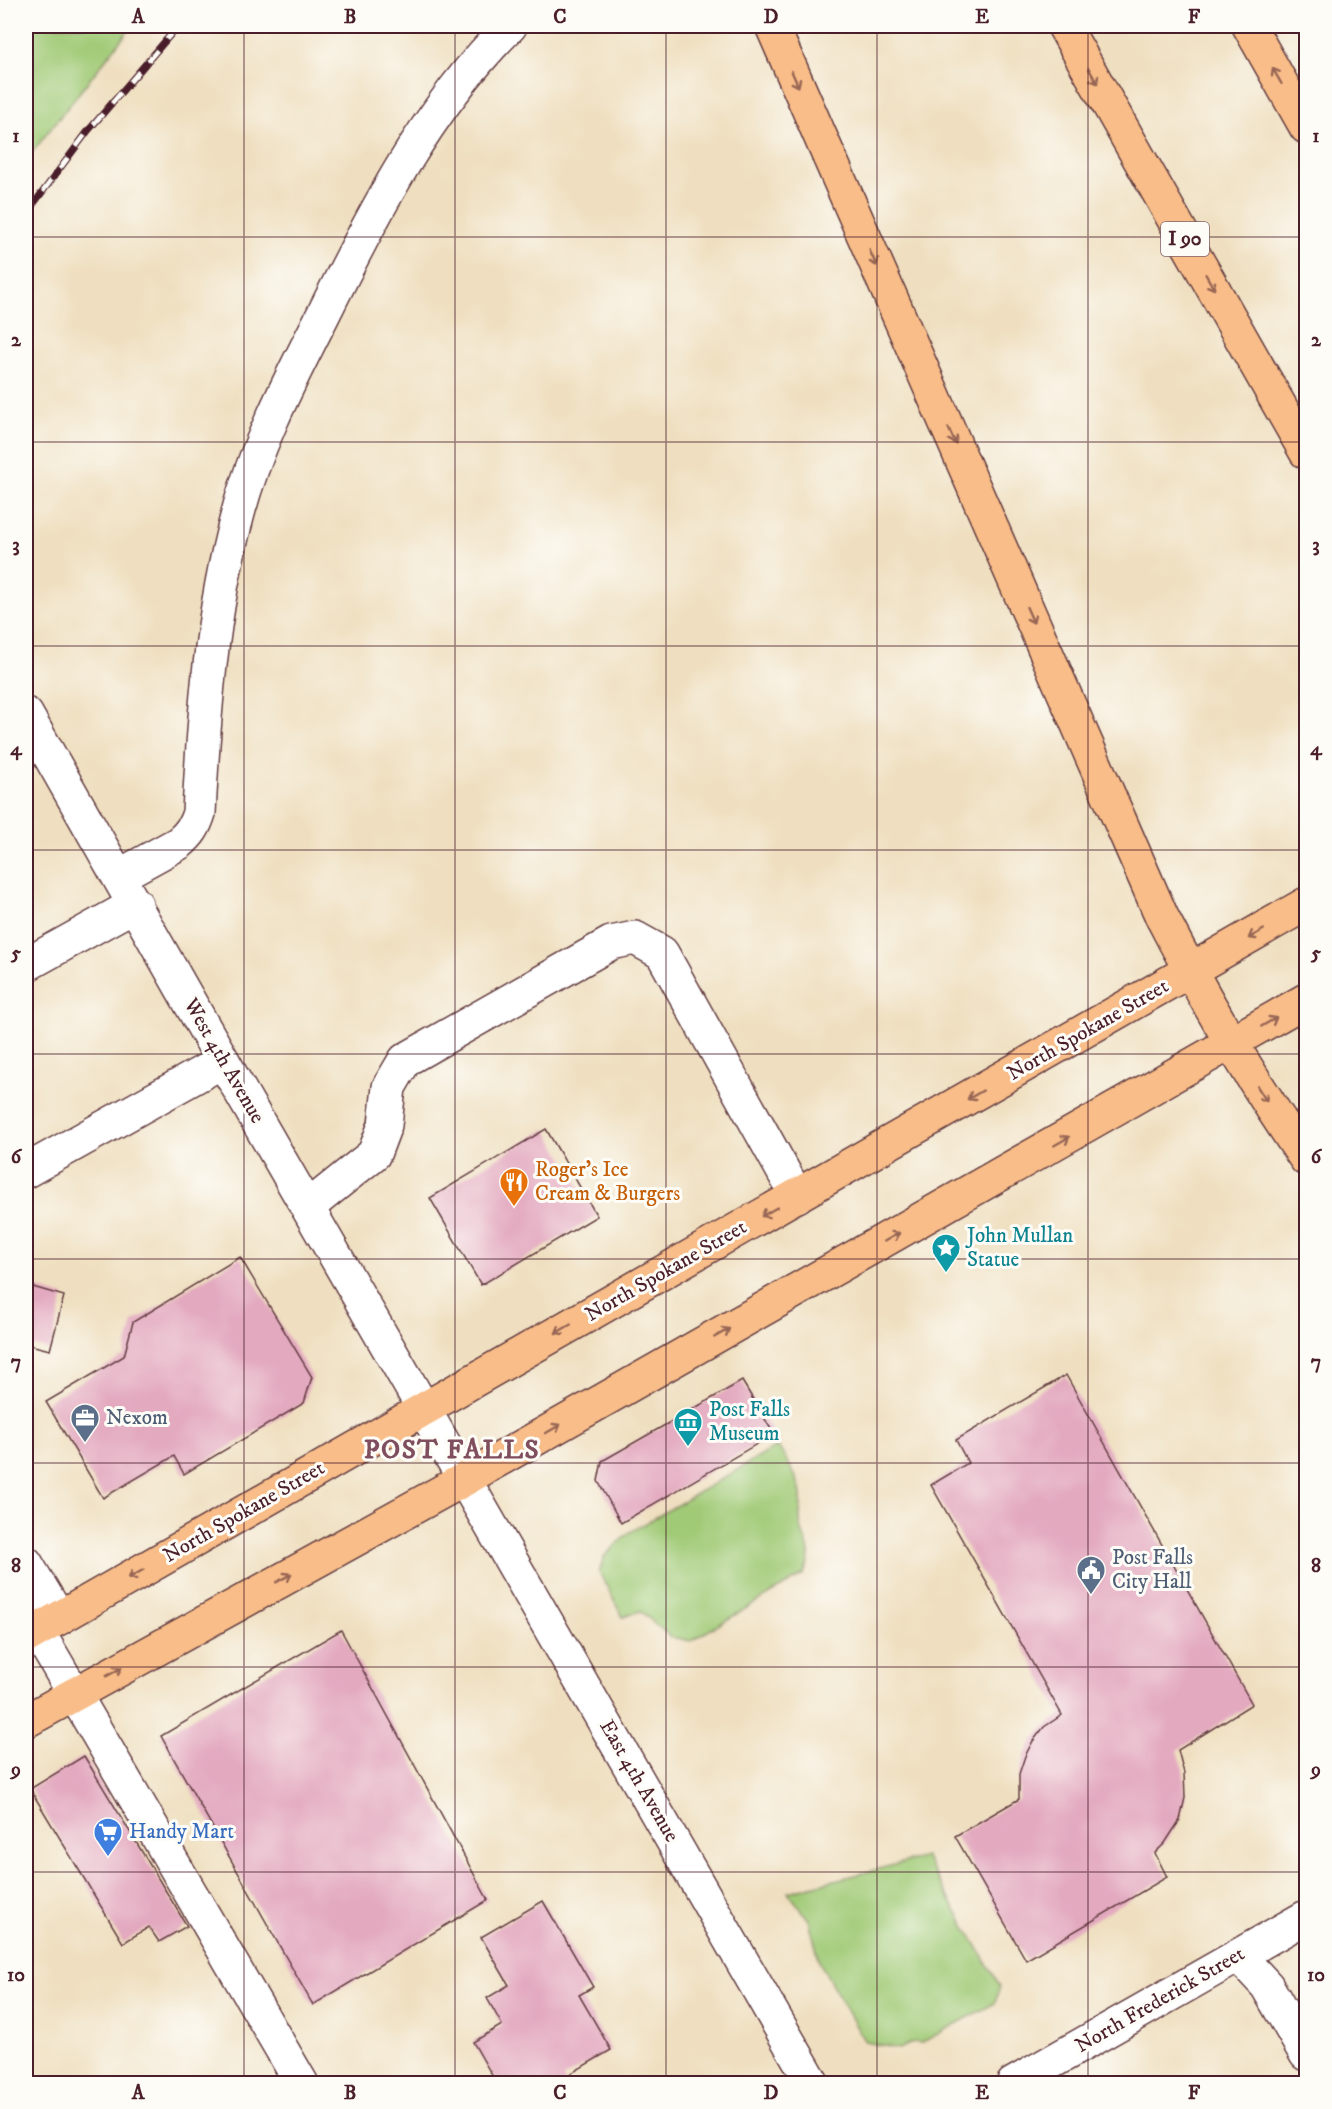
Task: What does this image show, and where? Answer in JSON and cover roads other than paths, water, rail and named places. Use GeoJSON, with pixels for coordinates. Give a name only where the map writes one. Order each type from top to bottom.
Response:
{"type":"FeatureCollection","features":[{"type":"Feature","properties":{"kind":"main road"},"geometry":{"type":"LineString","coordinates":[[772,26],[1162,917],[1231,1044],[1306,1159]]}},
{"type":"Feature","properties":{"kind":"main road","name":"I 90"},"geometry":{"type":"LineString","coordinates":[[1064,26],[1306,452]]}},
{"type":"Feature","properties":{"kind":"main road"},"geometry":{"type":"LineString","coordinates":[[1249,26],[1306,127]]}},
{"type":"Feature","properties":{"kind":"main road","name":"North Spokane Street"},"geometry":{"type":"LineString","coordinates":[[41,1628],[1306,904]]}},
{"type":"Feature","properties":{"kind":"main road"},"geometry":{"type":"LineString","coordinates":[[26,1721],[465,1479],[1306,1000]]}},
{"type":"Feature","properties":{"kind":"street"},"geometry":{"type":"LineString","coordinates":[[120,876],[179,843],[188,836],[197,821],[206,702],[222,582],[237,517],[250,475],[278,404],[368,224],[399,172],[432,120],[463,79],[490,45],[510,26]]}},
{"type":"Feature","properties":{"kind":"street","name":"West 4th Avenue"},"geometry":{"type":"LineString","coordinates":[[26,714],[424,1409]]}},
{"type":"Feature","properties":{"kind":"street"},"geometry":{"type":"LineString","coordinates":[[26,965],[135,904]]}},
{"type":"Feature","properties":{"kind":"street"},"geometry":{"type":"LineString","coordinates":[[308,1207],[374,1154],[385,1125],[389,1087],[405,1060],[611,943],[635,938],[662,953],[797,1196]]}},
{"type":"Feature","properties":{"kind":"street"},"geometry":{"type":"LineString","coordinates":[[26,1171],[224,1061]]}},
{"type":"Feature","properties":{"kind":"street","name":"East 4th Avenue"},"geometry":{"type":"LineString","coordinates":[[424,1409],[813,2084]]}},
{"type":"Feature","properties":{"kind":"street"},"geometry":{"type":"LineString","coordinates":[[26,1563],[41,1628],[76,1693],[302,2084]]}},
{"type":"Feature","properties":{"kind":"street","name":"North Frederick Street"},"geometry":{"type":"LineString","coordinates":[[1013,2084],[1306,1917]]}},
{"type":"Feature","properties":{"kind":"street"},"geometry":{"type":"LineString","coordinates":[[1239,1956],[1267,1986],[1306,2055]]}},
{"type":"Feature","properties":{"kind":"railway"},"geometry":{"type":"LineString","coordinates":[[26,214],[88,131],[178,26]]}},
{"type":"Feature","properties":{"kind":"place","name":"Roger's Ice Cream & Burgers"},"geometry":{"type":"Point","coordinates":[514,1208]}},
{"type":"Feature","properties":{"kind":"place","name":"John Mullan Statue"},"geometry":{"type":"Point","coordinates":[946,1274]}},
{"type":"Feature","properties":{"kind":"place","name":"Nexom"},"geometry":{"type":"Point","coordinates":[85,1444]}},
{"type":"Feature","properties":{"kind":"place","name":"Post Falls Museum"},"geometry":{"type":"Point","coordinates":[688,1448]}},
{"type":"Feature","properties":{"kind":"place","name":"Post Falls City Hall"},"geometry":{"type":"Point","coordinates":[1091,1596]}},
{"type":"Feature","properties":{"kind":"place","name":"Handy Mart"},"geometry":{"type":"Point","coordinates":[108,1858]}},
{"type":"Feature","properties":{"kind":"district","name":"POST FALLS"},"geometry":{"type":"Point","coordinates":[452,1450]}}]}
